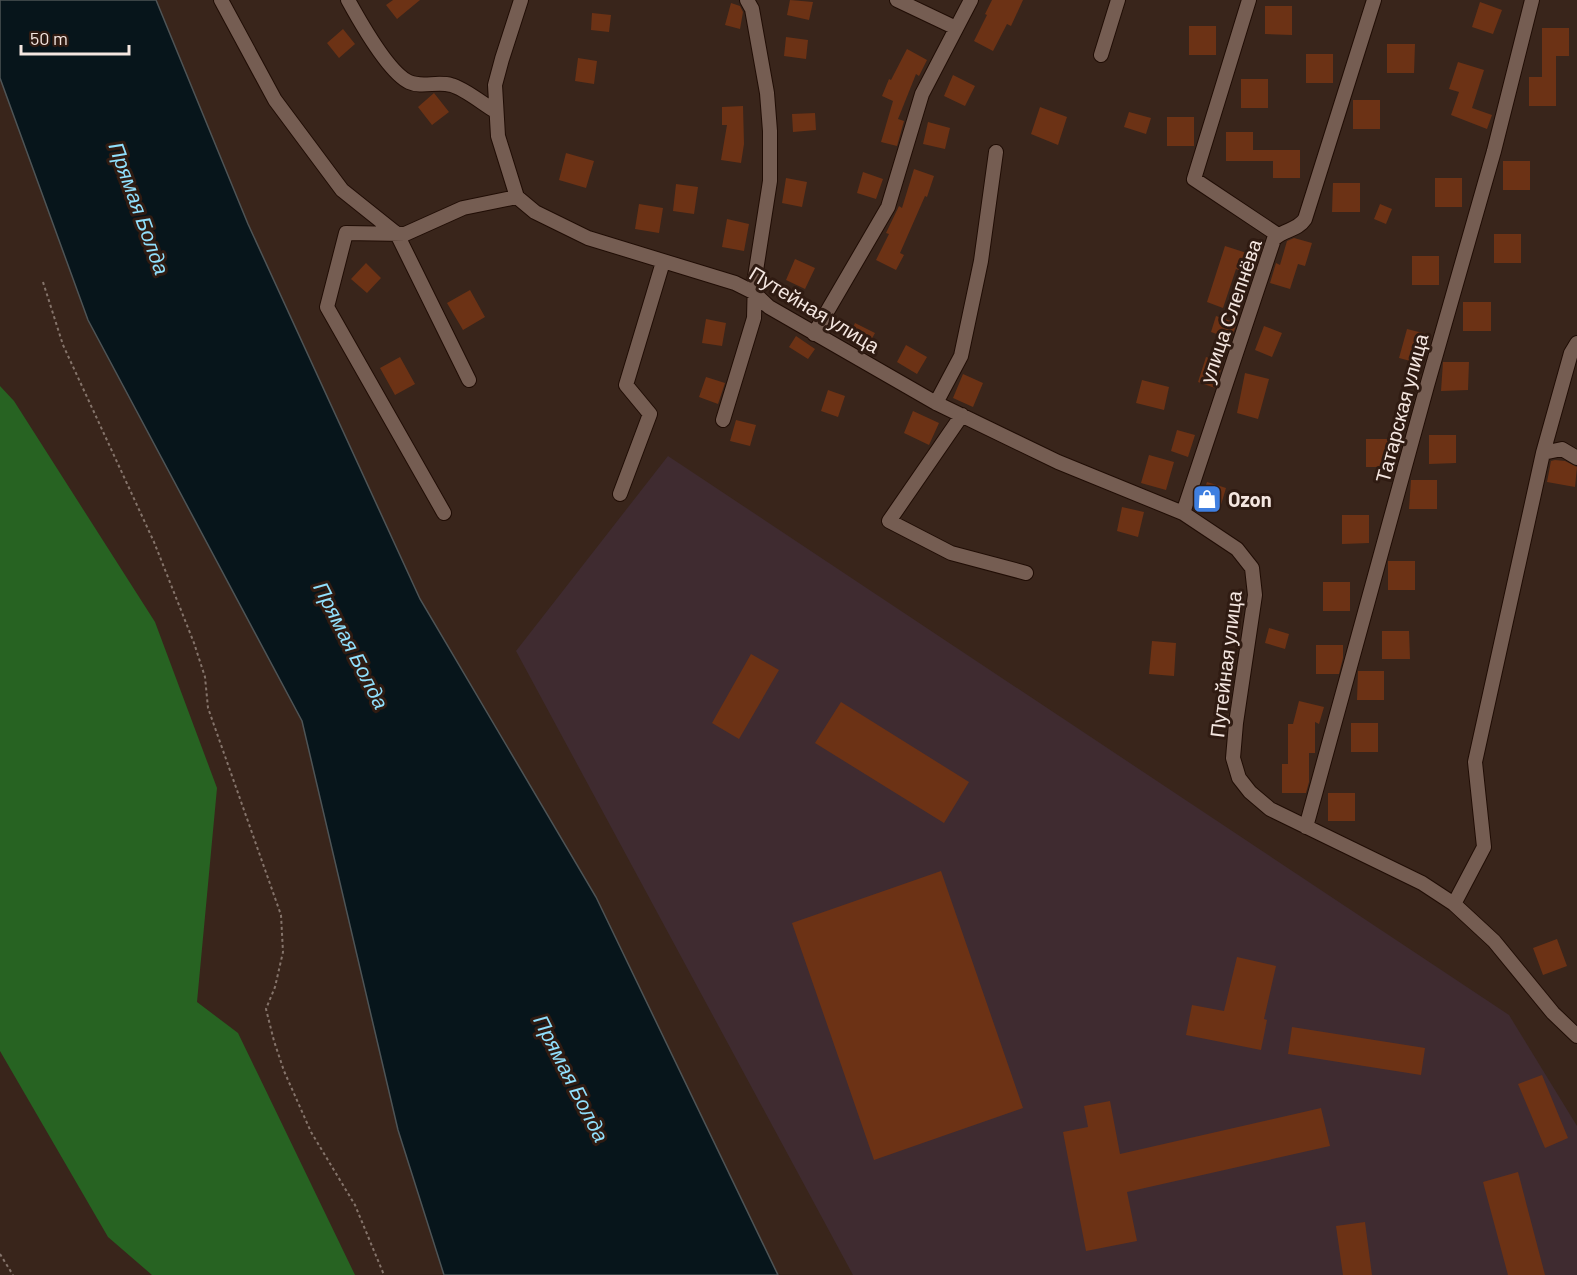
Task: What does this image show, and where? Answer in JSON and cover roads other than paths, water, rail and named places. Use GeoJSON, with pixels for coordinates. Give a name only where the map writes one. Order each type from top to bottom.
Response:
{"type":"FeatureCollection","features":[{"type":"Feature","properties":{"kind":"street"},"geometry":{"type":"LineString","coordinates":[[222,0],[275,100],[342,190],[397,234],[469,380]]}},
{"type":"Feature","properties":{"kind":"street"},"geometry":{"type":"LineString","coordinates":[[349,0],[360,24],[398,75],[419,84],[452,85],[495,111]]}},
{"type":"Feature","properties":{"kind":"street"},"geometry":{"type":"LineString","coordinates":[[444,513],[327,308],[346,233],[405,234],[463,208],[518,197],[498,136],[495,85],[501,59],[521,0]]}},
{"type":"Feature","properties":{"kind":"street"},"geometry":{"type":"LineString","coordinates":[[723,420],[754,318],[753,292],[770,181],[767,93],[752,9],[747,0]]}},
{"type":"Feature","properties":{"kind":"street"},"geometry":{"type":"LineString","coordinates":[[897,0],[956,28]]}},
{"type":"Feature","properties":{"kind":"street"},"geometry":{"type":"LineString","coordinates":[[814,334],[888,207],[922,94],[971,0]]}},
{"type":"Feature","properties":{"kind":"street"},"geometry":{"type":"LineString","coordinates":[[1101,55],[1118,0]]}},
{"type":"Feature","properties":{"kind":"street"},"geometry":{"type":"LineString","coordinates":[[1249,0],[1194,179],[1278,235]]}},
{"type":"Feature","properties":{"kind":"street","name":"улица Слепнёва"},"geometry":{"type":"LineString","coordinates":[[1183,513],[1274,239],[1281,232],[1300,226],[1305,219],[1374,0]]}},
{"type":"Feature","properties":{"kind":"street","name":"Татарская улица"},"geometry":{"type":"LineString","coordinates":[[1306,827],[1494,151],[1532,0]]}},
{"type":"Feature","properties":{"kind":"street"},"geometry":{"type":"LineString","coordinates":[[936,403],[961,356],[981,261],[996,152]]}},
{"type":"Feature","properties":{"kind":"street","name":"Путейная улица"},"geometry":{"type":"LineString","coordinates":[[518,197],[535,212],[588,238],[735,283],[753,292],[769,307],[814,334],[936,403],[1058,462],[1183,513],[1237,549],[1252,568],[1255,595],[1236,723],[1233,758],[1239,778],[1250,792],[1270,809],[1422,883],[1454,904],[1494,941],[1553,1013],[1577,1036]]}},
{"type":"Feature","properties":{"kind":"street"},"geometry":{"type":"LineString","coordinates":[[620,494],[650,414],[626,385],[663,262]]}},
{"type":"Feature","properties":{"kind":"street"},"geometry":{"type":"LineString","coordinates":[[1454,904],[1484,847],[1475,762],[1544,453],[1571,353],[1577,343]]}},
{"type":"Feature","properties":{"kind":"street"},"geometry":{"type":"LineString","coordinates":[[962,416],[889,521],[951,553],[1026,573]]}},
{"type":"Feature","properties":{"kind":"street"},"geometry":{"type":"LineString","coordinates":[[1544,453],[1562,449],[1577,458]]}},
{"type":"Feature","properties":{"kind":"water","name":"Прямая Болда"},"geometry":{"type":"Polygon","coordinates":[[[0,0],[156,0],[248,224],[420,599],[596,897],[778,1275],[444,1275],[398,1130],[302,721],[88,320],[0,78],[0,0]]]}},
{"type":"Feature","properties":{"kind":"place","name":"Ozon"},"geometry":{"type":"Point","coordinates":[1207,499]}}]}
